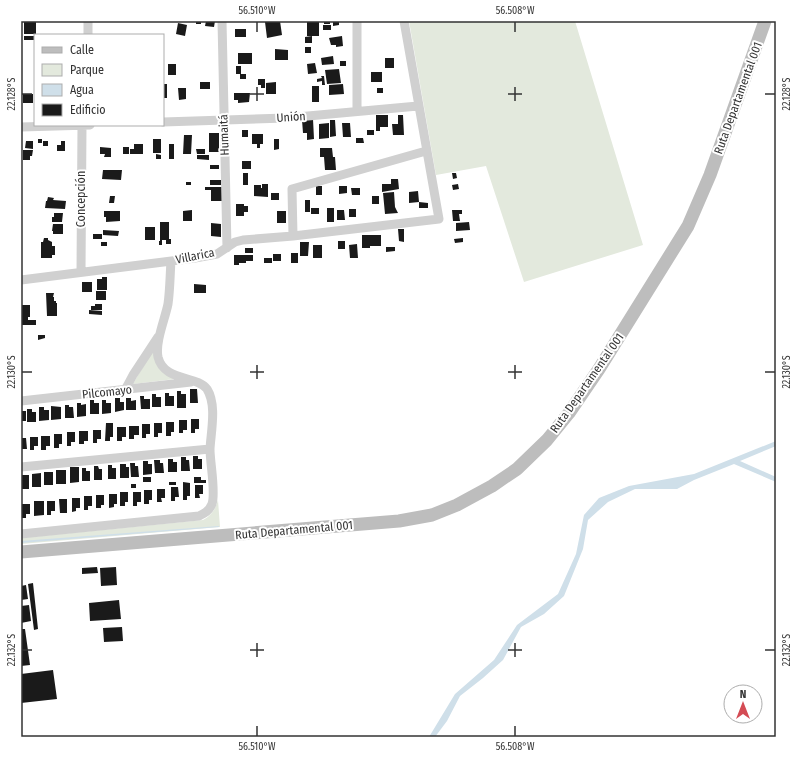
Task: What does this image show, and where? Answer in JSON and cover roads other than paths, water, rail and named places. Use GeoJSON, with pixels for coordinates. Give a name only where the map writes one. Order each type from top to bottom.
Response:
{"type":"FeatureCollection","features":[{"type":"Feature","properties":{"kind":"street"},"geometry":{"type":"LineString","coordinates":[[88,21],[88,34]]}},
{"type":"Feature","properties":{"kind":"street","name":"Humaitá"},"geometry":{"type":"LineString","coordinates":[[222,21],[227,248]]}},
{"type":"Feature","properties":{"kind":"street"},"geometry":{"type":"LineString","coordinates":[[357,21],[357,111]]}},
{"type":"Feature","properties":{"kind":"street"},"geometry":{"type":"LineString","coordinates":[[294,236],[292,189],[426,151],[404,21]]}},
{"type":"Feature","properties":{"kind":"street","name":"Ruta Departamental 001"},"geometry":{"type":"LineString","coordinates":[[21,552],[399,521],[432,515],[457,505],[492,486],[517,469],[547,440],[569,413],[603,362],[688,226],[710,175],[765,21]]}},
{"type":"Feature","properties":{"kind":"street","name":"Unión"},"geometry":{"type":"LineString","coordinates":[[164,122],[286,118],[418,106]]}},
{"type":"Feature","properties":{"kind":"street"},"geometry":{"type":"LineString","coordinates":[[21,127],[82,126]]}},
{"type":"Feature","properties":{"kind":"street","name":"Concepción"},"geometry":{"type":"LineString","coordinates":[[81,272],[82,126]]}},
{"type":"Feature","properties":{"kind":"street","name":"Villarica"},"geometry":{"type":"LineString","coordinates":[[21,280],[195,258],[217,254],[235,242],[243,240],[294,236],[439,219],[426,151]]}},
{"type":"Feature","properties":{"kind":"street"},"geometry":{"type":"LineString","coordinates":[[21,534],[199,516],[207,512],[212,503],[210,449],[213,420],[207,390],[204,386],[178,377],[167,371],[162,366],[158,355],[158,348],[168,303],[171,261]]}},
{"type":"Feature","properties":{"kind":"street"},"geometry":{"type":"LineString","coordinates":[[125,390],[141,362],[161,333]]}},
{"type":"Feature","properties":{"kind":"street","name":"Pilcomayo"},"geometry":{"type":"LineString","coordinates":[[21,401],[194,382]]}},
{"type":"Feature","properties":{"kind":"street"},"geometry":{"type":"LineString","coordinates":[[21,467],[210,449]]}},
{"type":"Feature","properties":{"kind":"water"},"geometry":{"type":"Polygon","coordinates":[[[776,441],[776,446],[740,461],[776,477],[776,482],[734,464],[694,480],[677,489],[635,489],[608,502],[588,520],[583,549],[564,596],[544,614],[521,627],[503,660],[460,696],[447,721],[435,737],[429,737],[455,694],[494,660],[517,625],[558,594],[576,554],[584,515],[599,498],[629,486],[694,474],[776,441]]]}},
{"type":"Feature","properties":{"kind":"water"},"geometry":{"type":"Polygon","coordinates":[[[219,527],[21,543],[21,541],[219,527]]]}}]}
